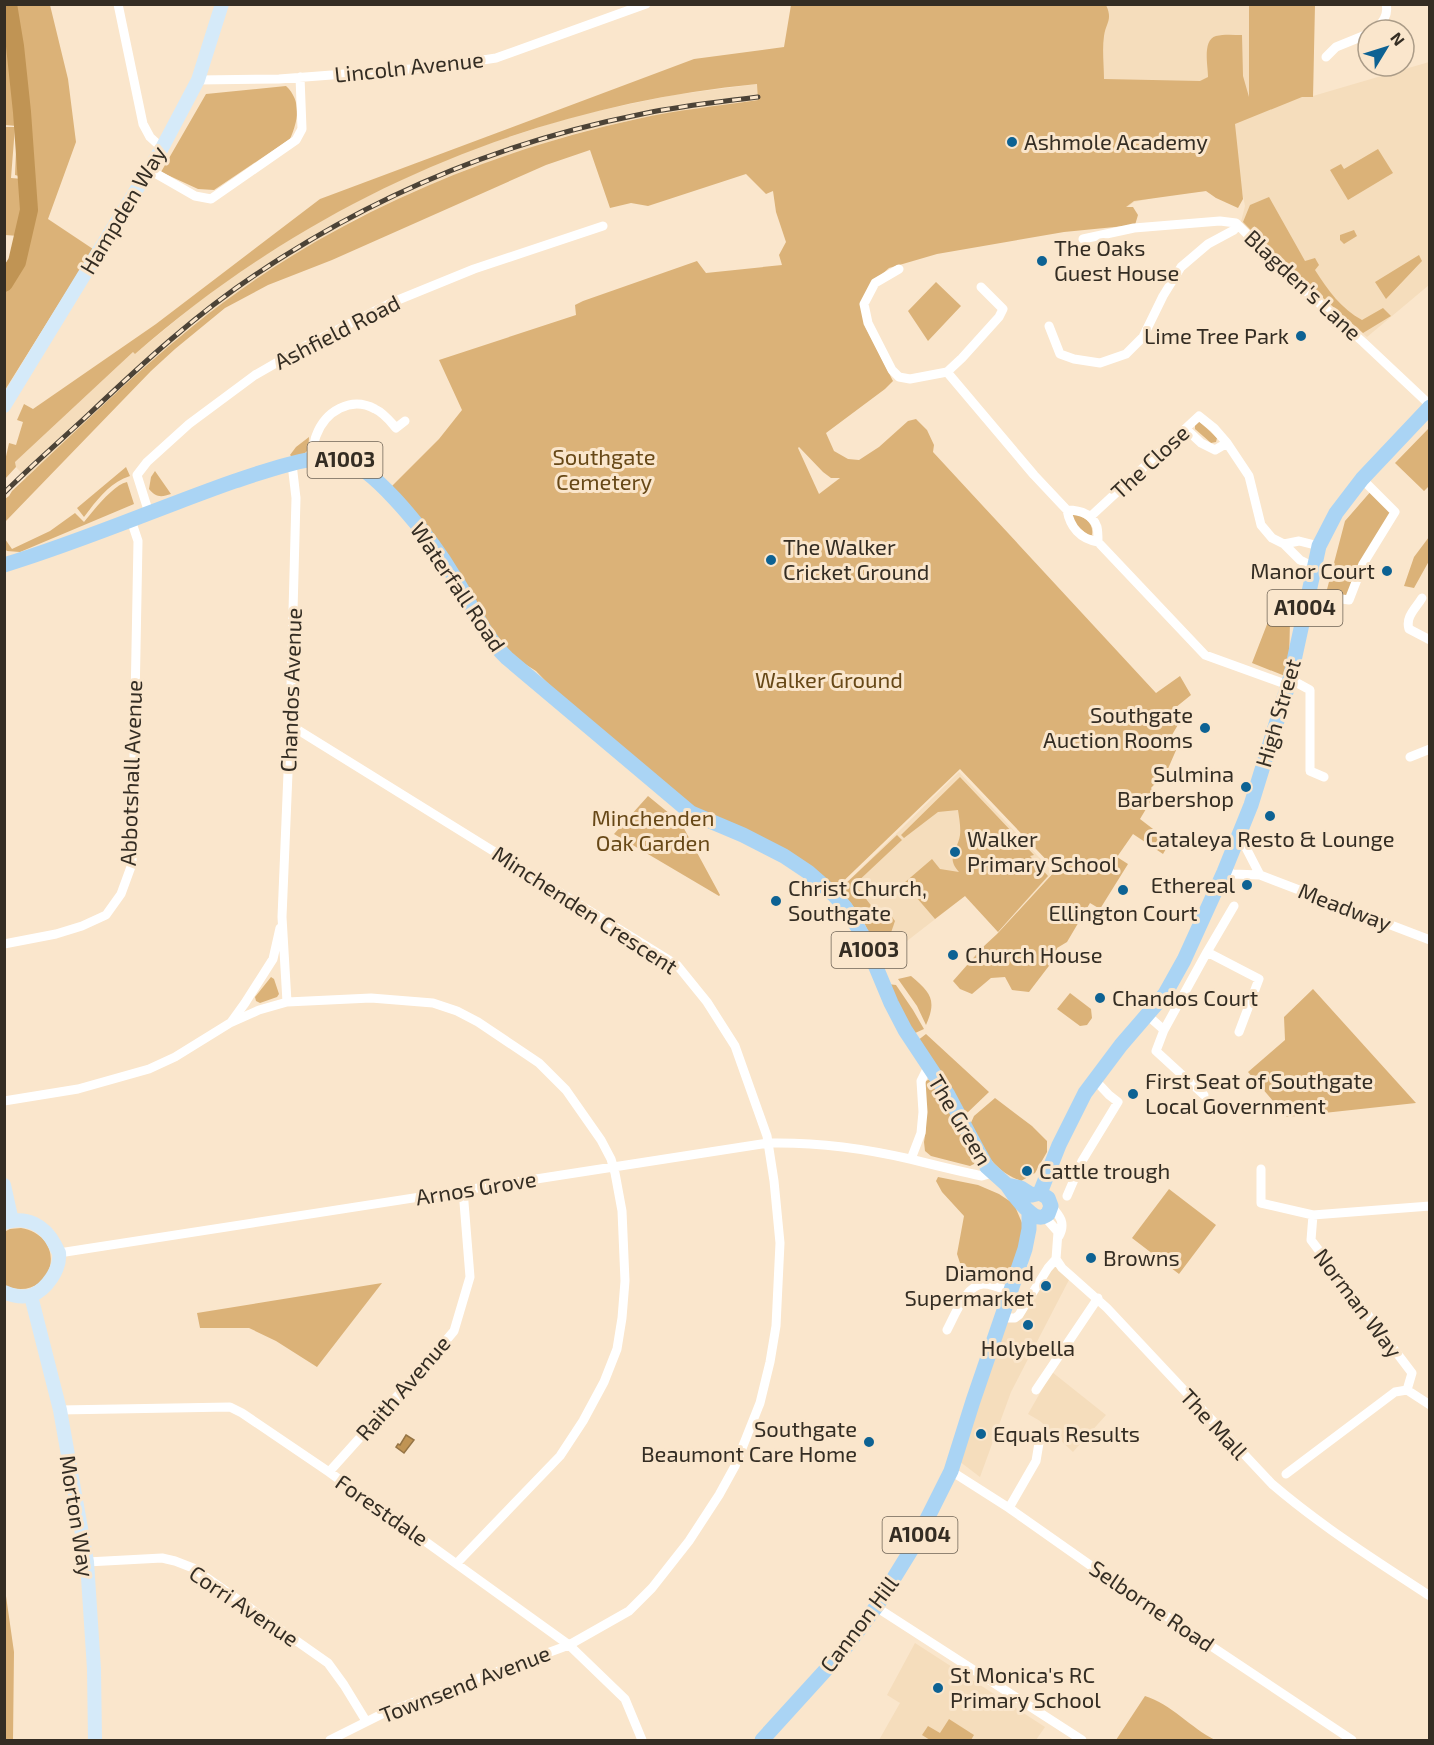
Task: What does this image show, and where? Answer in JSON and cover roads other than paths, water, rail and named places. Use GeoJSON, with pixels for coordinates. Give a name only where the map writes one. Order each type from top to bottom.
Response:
{"type":"FeatureCollection","features":[{"type":"Feature","properties":{"kind":"main road","name":"High Street"},"geometry":{"type":"LineString","coordinates":[[1238,840],[1263,770],[1289,682],[1318,546],[1336,513],[1362,479],[1430,406]]}},
{"type":"Feature","properties":{"kind":"main road","name":"Waterfall Road"},"geometry":{"type":"LineString","coordinates":[[4,565],[53,550],[247,477],[292,464],[334,458],[356,465],[392,496],[454,575],[483,630],[497,648],[535,683],[691,813],[751,839],[784,856],[808,872]]}},
{"type":"Feature","properties":{"kind":"main road","name":"A1004"},"geometry":{"type":"LineString","coordinates":[[1032,1202],[1077,1108],[1094,1079],[1120,1045],[1165,994],[1202,924],[1238,840]]}},
{"type":"Feature","properties":{"kind":"main road","name":"The Green"},"geometry":{"type":"LineString","coordinates":[[808,872],[833,894],[855,922],[899,1021],[948,1095],[978,1151],[993,1173],[1007,1185],[1021,1188],[1032,1202],[1035,1217],[1048,1211]]}},
{"type":"Feature","properties":{"kind":"main road"},"geometry":{"type":"LineString","coordinates":[[1032,1202],[1048,1198],[1048,1211]]}},
{"type":"Feature","properties":{"kind":"main road","name":"Cannon Hill"},"geometry":{"type":"LineString","coordinates":[[762,1740],[842,1652],[876,1607],[914,1547],[951,1471],[1025,1250],[1032,1202]]}},
{"type":"Feature","properties":{"kind":"main road","name":"Cannon Hill"},"geometry":{"type":"LineString","coordinates":[[1011,1292],[1022,1284],[1048,1211]]}},
{"type":"Feature","properties":{"kind":"street"},"geometry":{"type":"LineString","coordinates":[[118,4],[143,123],[150,137],[162,147]]}},
{"type":"Feature","properties":{"kind":"street","name":"Hampden Way"},"geometry":{"type":"LineString","coordinates":[[4,406],[162,147],[198,80],[222,4]]}},
{"type":"Feature","properties":{"kind":"street","name":"Lincoln Avenue"},"geometry":{"type":"LineString","coordinates":[[198,80],[300,77],[437,67],[496,58],[646,4]]}},
{"type":"Feature","properties":{"kind":"street"},"geometry":{"type":"LineString","coordinates":[[1326,57],[1336,47],[1356,39]]}},
{"type":"Feature","properties":{"kind":"street"},"geometry":{"type":"LineString","coordinates":[[148,169],[195,196],[211,199],[296,140],[302,129],[300,77]]}},
{"type":"Feature","properties":{"kind":"street","name":"Blagden's Lane"},"geometry":{"type":"LineString","coordinates":[[1083,239],[1134,228],[1220,221],[1236,223],[1293,280],[1430,406]]}},
{"type":"Feature","properties":{"kind":"street"},"geometry":{"type":"LineString","coordinates":[[1049,326],[1060,354],[1074,359],[1100,363],[1126,354],[1143,337],[1163,296],[1181,267],[1208,244],[1233,230],[1236,223]]}},
{"type":"Feature","properties":{"kind":"street","name":"Ashfield Road"},"geometry":{"type":"LineString","coordinates":[[148,513],[137,476],[147,462],[189,424],[255,375],[309,344],[393,302],[474,269],[603,226]]}},
{"type":"Feature","properties":{"kind":"street"},"geometry":{"type":"LineString","coordinates":[[899,269],[875,283],[864,304],[868,323],[892,370],[899,377],[910,379],[947,372],[962,358],[999,317],[1003,309],[981,287]]}},
{"type":"Feature","properties":{"kind":"street"},"geometry":{"type":"LineString","coordinates":[[947,372],[1034,475],[1067,510],[1069,521],[1078,533],[1089,541],[1098,542]]}},
{"type":"Feature","properties":{"kind":"street"},"geometry":{"type":"LineString","coordinates":[[315,459],[315,437],[322,424],[341,406],[365,405],[376,409],[396,428],[405,421]]}},
{"type":"Feature","properties":{"kind":"street","name":"The Close"},"geometry":{"type":"LineString","coordinates":[[1090,518],[1199,416],[1227,443],[1249,476],[1261,525],[1272,538],[1284,544],[1300,560],[1314,567]]}},
{"type":"Feature","properties":{"kind":"street"},"geometry":{"type":"LineString","coordinates":[[1186,429],[1201,443],[1215,450],[1227,443]]}},
{"type":"Feature","properties":{"kind":"street","name":"Chandos Avenue"},"geometry":{"type":"LineString","coordinates":[[287,1002],[282,917],[296,498],[292,464]]}},
{"type":"Feature","properties":{"kind":"street"},"geometry":{"type":"LineString","coordinates":[[1308,594],[1349,600],[1363,564],[1395,512],[1362,479]]}},
{"type":"Feature","properties":{"kind":"street"},"geometry":{"type":"LineString","coordinates":[[1067,510],[1081,510],[1090,518],[1097,527],[1098,542],[1206,655],[1310,690],[1311,771],[1324,777]]}},
{"type":"Feature","properties":{"kind":"street","name":"Abbotshall Avenue"},"geometry":{"type":"LineString","coordinates":[[4,944],[56,934],[106,915],[121,894],[132,864],[138,541],[131,520]]}},
{"type":"Feature","properties":{"kind":"street"},"geometry":{"type":"LineString","coordinates":[[1284,544],[1299,542],[1318,546]]}},
{"type":"Feature","properties":{"kind":"street"},"geometry":{"type":"LineString","coordinates":[[1422,598],[1407,624],[1408,629],[1430,640]]}},
{"type":"Feature","properties":{"kind":"street","name":"Minchenden Crescent"},"geometry":{"type":"LineString","coordinates":[[290,725],[677,965],[707,1002],[735,1046],[768,1143],[780,1244],[779,1286],[770,1362],[760,1403],[747,1441],[704,1519],[652,1588],[629,1611],[569,1645]]}},
{"type":"Feature","properties":{"kind":"street"},"geometry":{"type":"LineString","coordinates":[[1410,757],[1430,749]]}},
{"type":"Feature","properties":{"kind":"street"},"geometry":{"type":"LineString","coordinates":[[1238,840],[1245,846],[1260,875]]}},
{"type":"Feature","properties":{"kind":"street","name":"Meadway"},"geometry":{"type":"LineString","coordinates":[[1224,872],[1260,875],[1430,940]]}},
{"type":"Feature","properties":{"kind":"street"},"geometry":{"type":"LineString","coordinates":[[1204,1095],[1156,1051],[1164,1030],[1234,906]]}},
{"type":"Feature","properties":{"kind":"street","name":"Chandos Avenue"},"geometry":{"type":"LineString","coordinates":[[230,1023],[273,959],[282,917]]}},
{"type":"Feature","properties":{"kind":"street"},"geometry":{"type":"LineString","coordinates":[[1202,924],[1218,933]]}},
{"type":"Feature","properties":{"kind":"street"},"geometry":{"type":"LineString","coordinates":[[1207,952],[1259,979],[1239,1032]]}},
{"type":"Feature","properties":{"kind":"street"},"geometry":{"type":"LineString","coordinates":[[4,1101],[78,1089],[149,1069],[175,1057],[230,1023],[259,1010],[287,1002],[371,998],[433,1003],[457,1011],[478,1022],[539,1063],[566,1090],[590,1122],[614,1166],[622,1211],[625,1281],[617,1349],[609,1371],[583,1422],[560,1456],[457,1563]]}},
{"type":"Feature","properties":{"kind":"street"},"geometry":{"type":"LineString","coordinates":[[1147,1015],[1164,1030]]}},
{"type":"Feature","properties":{"kind":"street","name":"The Green"},"geometry":{"type":"LineString","coordinates":[[911,1159],[921,1133],[923,1112],[921,1081],[928,1067]]}},
{"type":"Feature","properties":{"kind":"street"},"geometry":{"type":"LineString","coordinates":[[1067,1196],[1082,1161],[1118,1102],[1094,1079]]}},
{"type":"Feature","properties":{"kind":"street","name":"Arnos Grove"},"geometry":{"type":"LineString","coordinates":[[59,1253],[768,1143],[800,1142],[831,1145],[895,1156]]}},
{"type":"Feature","properties":{"kind":"street","name":"The Green"},"geometry":{"type":"LineString","coordinates":[[895,1156],[982,1176],[993,1173]]}},
{"type":"Feature","properties":{"kind":"street"},"geometry":{"type":"LineString","coordinates":[[1261,1169],[1261,1203],[1313,1215],[1430,1206]]}},
{"type":"Feature","properties":{"kind":"street"},"geometry":{"type":"LineString","coordinates":[[4,1185],[8,1222],[23,1220],[43,1228],[51,1236],[59,1253],[53,1276],[31,1296],[20,1297],[4,1292]]}},
{"type":"Feature","properties":{"kind":"street","name":"Raith Avenue"},"geometry":{"type":"LineString","coordinates":[[329,1472],[454,1330],[470,1277],[463,1190]]}},
{"type":"Feature","properties":{"kind":"street"},"geometry":{"type":"LineString","coordinates":[[1002,1318],[1015,1318],[1020,1315],[1048,1268],[1056,1259],[1057,1229],[1048,1211]]}},
{"type":"Feature","properties":{"kind":"street","name":"Norman Way"},"geometry":{"type":"LineString","coordinates":[[1313,1215],[1311,1240],[1412,1373],[1407,1390]]}},
{"type":"Feature","properties":{"kind":"street","name":"The Mall"},"geometry":{"type":"LineString","coordinates":[[1056,1259],[1062,1268],[1098,1298],[1272,1484],[1292,1502],[1430,1596]]}},
{"type":"Feature","properties":{"kind":"street"},"geometry":{"type":"LineString","coordinates":[[947,1330],[972,1287],[986,1284],[1011,1292]]}},
{"type":"Feature","properties":{"kind":"street","name":"Morton Way"},"geometry":{"type":"LineString","coordinates":[[31,1296],[60,1410],[87,1562],[94,1669],[95,1740]]}},
{"type":"Feature","properties":{"kind":"street"},"geometry":{"type":"LineString","coordinates":[[1036,1390],[1098,1298]]}},
{"type":"Feature","properties":{"kind":"street"},"geometry":{"type":"LineString","coordinates":[[1286,1474],[1395,1392],[1407,1390],[1428,1400]]}},
{"type":"Feature","properties":{"kind":"street","name":"Forestdale"},"geometry":{"type":"LineString","coordinates":[[60,1410],[230,1407],[329,1472],[569,1645],[625,1699],[642,1740]]}},
{"type":"Feature","properties":{"kind":"street"},"geometry":{"type":"LineString","coordinates":[[1009,1508],[1036,1461],[1039,1443]]}},
{"type":"Feature","properties":{"kind":"street","name":"Selborne Road"},"geometry":{"type":"LineString","coordinates":[[951,1471],[1352,1740]]}},
{"type":"Feature","properties":{"kind":"street","name":"Corri Avenue"},"geometry":{"type":"LineString","coordinates":[[87,1562],[162,1558],[193,1568],[328,1663],[366,1721]]}},
{"type":"Feature","properties":{"kind":"street"},"geometry":{"type":"LineString","coordinates":[[876,1607],[1082,1740]]}},
{"type":"Feature","properties":{"kind":"street","name":"Townsend Avenue"},"geometry":{"type":"LineString","coordinates":[[330,1740],[366,1721],[569,1645]]}},
{"type":"Feature","properties":{"kind":"waterway"},"geometry":{"type":"LineString","coordinates":[[4,283],[17,262],[29,210],[22,112],[8,4]]}},
{"type":"Feature","properties":{"kind":"railway"},"geometry":{"type":"LineString","coordinates":[[4,493],[191,322],[258,273],[348,219],[442,174],[541,139],[656,111],[758,97]]}},
{"type":"Feature","properties":{"kind":"place","name":"Ashmole Academy"},"geometry":{"type":"Point","coordinates":[1012,142]}},
{"type":"Feature","properties":{"kind":"place","name":"The Oaks Guest House"},"geometry":{"type":"Point","coordinates":[1042,261]}},
{"type":"Feature","properties":{"kind":"place","name":"Lime Tree Park"},"geometry":{"type":"Point","coordinates":[1301,336]}},
{"type":"Feature","properties":{"kind":"place","name":"The Walker Cricket Ground"},"geometry":{"type":"Point","coordinates":[771,560]}},
{"type":"Feature","properties":{"kind":"place","name":"Manor Court"},"geometry":{"type":"Point","coordinates":[1387,571]}},
{"type":"Feature","properties":{"kind":"place","name":"Southgate Auction Rooms"},"geometry":{"type":"Point","coordinates":[1205,728]}},
{"type":"Feature","properties":{"kind":"place","name":"Sulmina Barbershop"},"geometry":{"type":"Point","coordinates":[1246,787]}},
{"type":"Feature","properties":{"kind":"place","name":"Cataleya Resto & Lounge"},"geometry":{"type":"Point","coordinates":[1270,816]}},
{"type":"Feature","properties":{"kind":"place","name":"Walker Primary School"},"geometry":{"type":"Point","coordinates":[955,852]}},
{"type":"Feature","properties":{"kind":"place","name":"Ethereal"},"geometry":{"type":"Point","coordinates":[1247,885]}},
{"type":"Feature","properties":{"kind":"place","name":"Ellington Court"},"geometry":{"type":"Point","coordinates":[1123,890]}},
{"type":"Feature","properties":{"kind":"place","name":"Christ Church, Southgate"},"geometry":{"type":"Point","coordinates":[776,901]}},
{"type":"Feature","properties":{"kind":"place","name":"Church House"},"geometry":{"type":"Point","coordinates":[953,955]}},
{"type":"Feature","properties":{"kind":"place","name":"Chandos Court"},"geometry":{"type":"Point","coordinates":[1100,998]}},
{"type":"Feature","properties":{"kind":"place","name":"First Seat of Southgate Local Government"},"geometry":{"type":"Point","coordinates":[1133,1094]}},
{"type":"Feature","properties":{"kind":"place","name":"Cattle trough"},"geometry":{"type":"Point","coordinates":[1027,1171]}},
{"type":"Feature","properties":{"kind":"place","name":"Browns"},"geometry":{"type":"Point","coordinates":[1091,1258]}},
{"type":"Feature","properties":{"kind":"place","name":"Diamond Supermarket"},"geometry":{"type":"Point","coordinates":[1046,1286]}},
{"type":"Feature","properties":{"kind":"place","name":"Holybella"},"geometry":{"type":"Point","coordinates":[1028,1325]}},
{"type":"Feature","properties":{"kind":"place","name":"Equals Results"},"geometry":{"type":"Point","coordinates":[981,1434]}},
{"type":"Feature","properties":{"kind":"place","name":"Southgate Beaumont Care Home"},"geometry":{"type":"Point","coordinates":[869,1442]}},
{"type":"Feature","properties":{"kind":"place","name":"St Monica's RC Primary School"},"geometry":{"type":"Point","coordinates":[938,1688]}},
{"type":"Feature","properties":{"kind":"park label","name":"Southgate Cemetery"},"geometry":{"type":"Point","coordinates":[604,470]}},
{"type":"Feature","properties":{"kind":"park label","name":"Walker Ground"},"geometry":{"type":"Point","coordinates":[829,680]}},
{"type":"Feature","properties":{"kind":"park label","name":"Minchenden Oak Garden"},"geometry":{"type":"Point","coordinates":[653,830]}}]}
